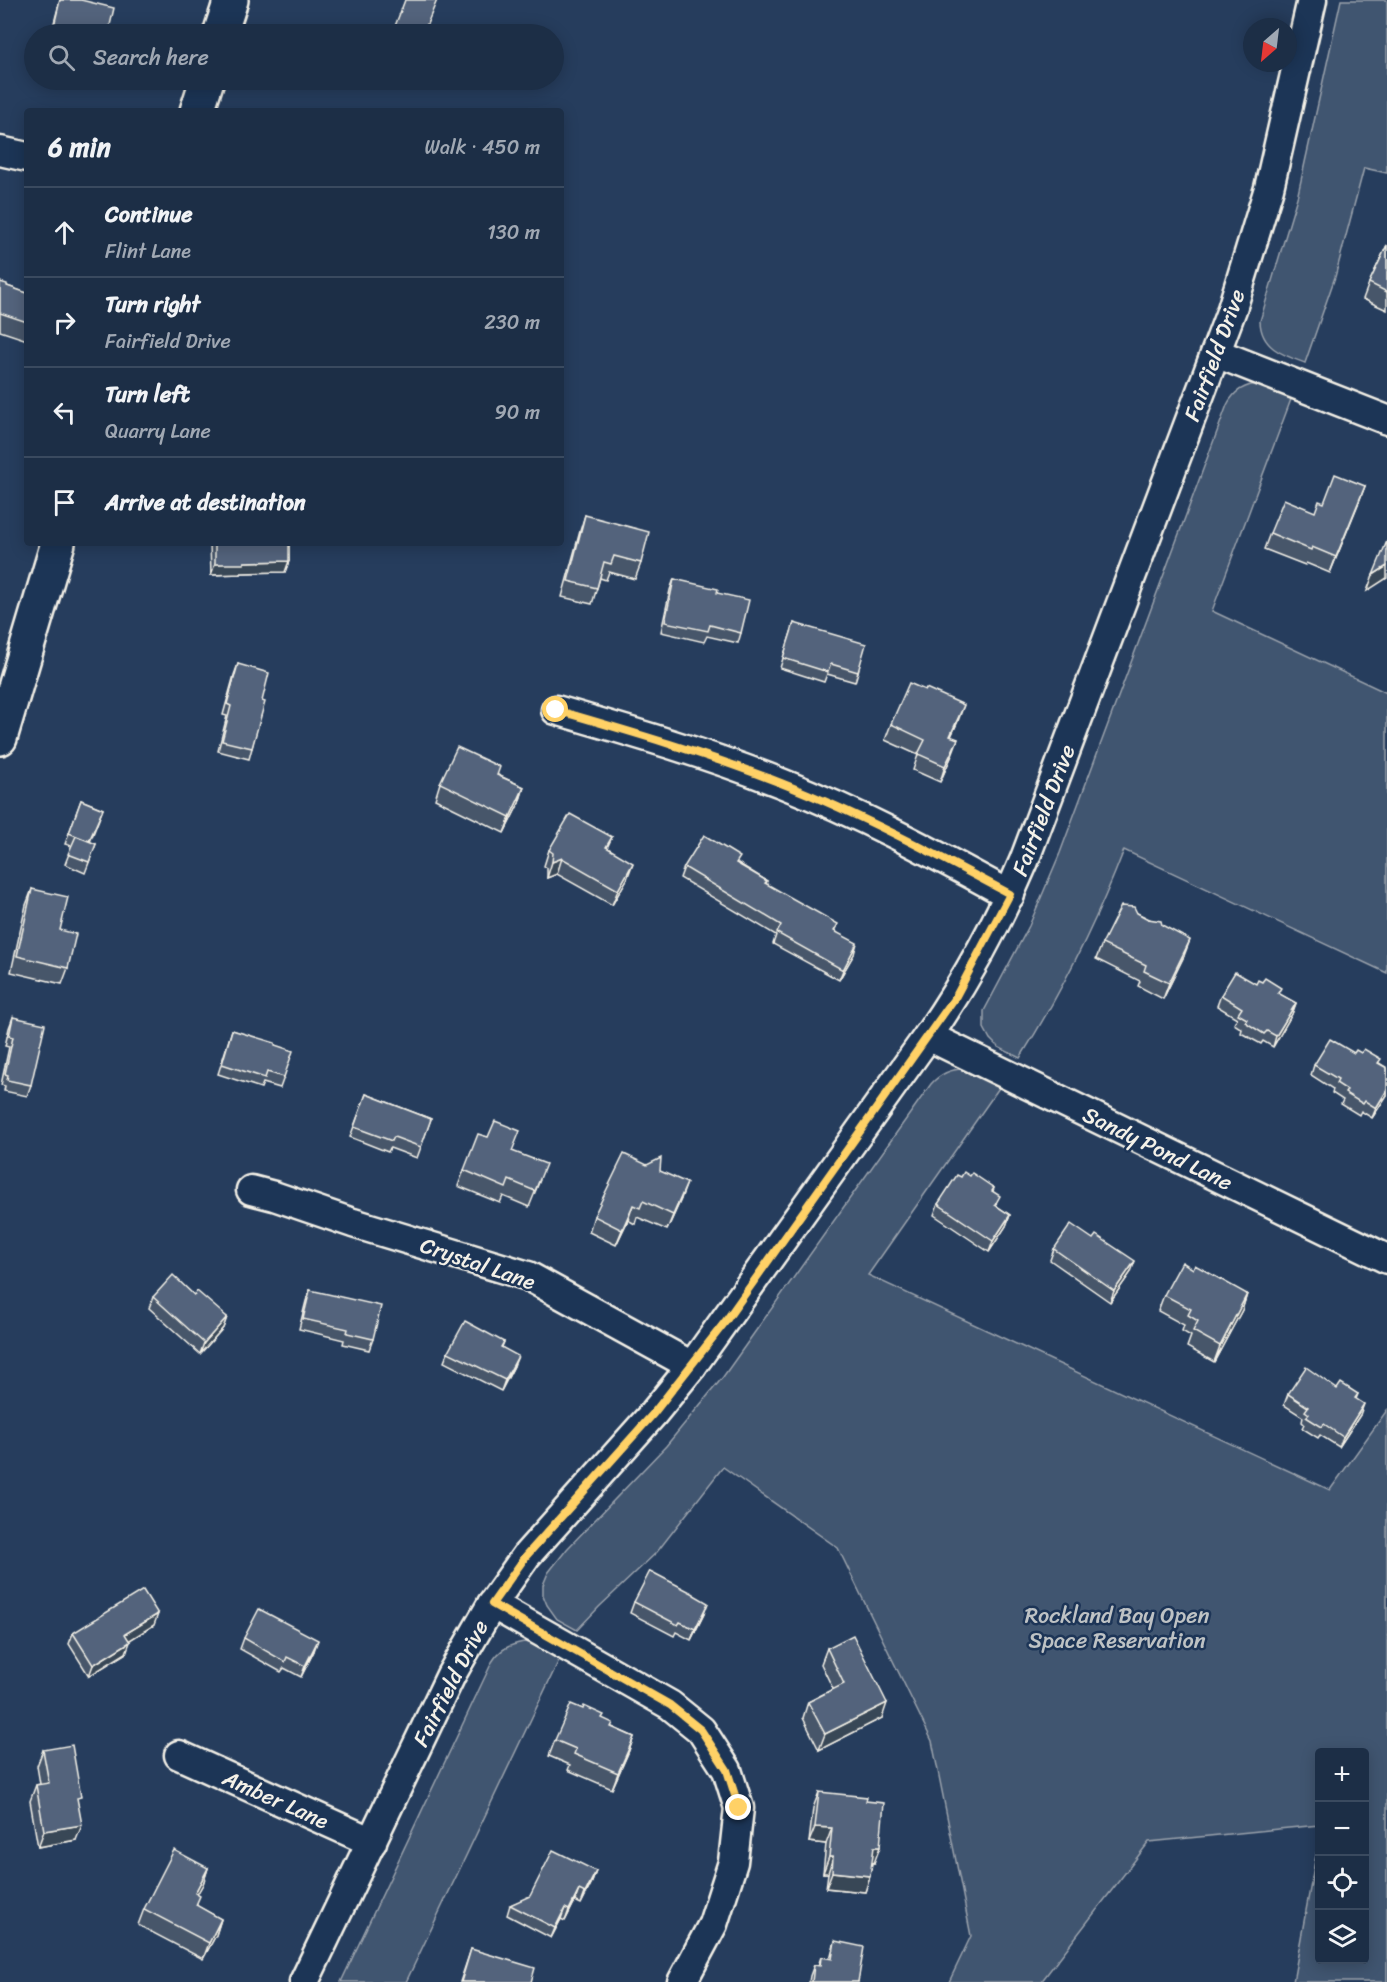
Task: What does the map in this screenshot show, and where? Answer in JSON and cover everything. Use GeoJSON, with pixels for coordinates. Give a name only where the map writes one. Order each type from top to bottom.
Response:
{"type":"FeatureCollection","features":[{"type":"Feature","properties":{"kind":"main road"},"geometry":{"type":"LineString","coordinates":[[223,24],[231,0]]}},
{"type":"Feature","properties":{"kind":"main road"},"geometry":{"type":"LineString","coordinates":[[198,108],[204,90]]}},
{"type":"Feature","properties":{"kind":"main road"},"geometry":{"type":"LineString","coordinates":[[0,738],[57,546]]}},
{"type":"Feature","properties":{"kind":"street","name":"Fairfield Drive"},"geometry":{"type":"LineString","coordinates":[[304,1982],[451,1675],[492,1604],[526,1556],[653,1414],[692,1366],[956,996],[1010,894],[1232,309],[1269,188],[1312,0]]}},
{"type":"Feature","properties":{"kind":"street"},"geometry":{"type":"LineString","coordinates":[[0,151],[24,156]]}},
{"type":"Feature","properties":{"kind":"street"},"geometry":{"type":"LineString","coordinates":[[1216,353],[1387,420]]}},
{"type":"Feature","properties":{"kind":"street"},"geometry":{"type":"LineString","coordinates":[[556,710],[691,750],[783,784],[901,835],[1010,894]]}},
{"type":"Feature","properties":{"kind":"street","name":"Sandy Pond Lane"},"geometry":{"type":"LineString","coordinates":[[928,1036],[1387,1259]]}},
{"type":"Feature","properties":{"kind":"street","name":"Crystal Lane"},"geometry":{"type":"LineString","coordinates":[[251,1190],[528,1276],[692,1366]]}},
{"type":"Feature","properties":{"kind":"street"},"geometry":{"type":"LineString","coordinates":[[492,1604],[670,1705],[701,1730],[727,1770],[739,1808],[733,1862],[712,1924],[682,1982]]}},
{"type":"Feature","properties":{"kind":"street","name":"Amber Lane"},"geometry":{"type":"LineString","coordinates":[[179,1755],[372,1842]]}},
{"type":"Feature","properties":{"kind":"green space"},"geometry":{"type":"Polygon","coordinates":[[[1341,0],[1387,0],[1387,173],[1364,168],[1335,277],[1305,363],[1281,353],[1269,344],[1264,338],[1260,321],[1298,194],[1341,0]]]}},
{"type":"Feature","properties":{"kind":"green space"},"geometry":{"type":"Polygon","coordinates":[[[1261,384],[1293,394],[1212,611],[1387,693],[1387,973],[1124,850],[1102,905],[1077,957],[1020,1058],[998,1047],[990,1039],[984,1028],[984,1011],[1029,926],[1060,853],[1227,405],[1241,389],[1261,384]]]}},
{"type":"Feature","properties":{"kind":"green space","name":"Rockland Bay Open Space Reservation"},"geometry":{"type":"Polygon","coordinates":[[[963,1069],[1001,1085],[868,1275],[1330,1490],[1387,1410],[1387,1982],[1293,1982],[1315,1861],[1315,1964],[1369,1964],[1369,1748],[1315,1748],[1315,1825],[1149,1842],[1041,1982],[949,1982],[971,1936],[932,1741],[838,1548],[723,1467],[657,1552],[577,1630],[557,1619],[547,1605],[543,1595],[543,1585],[548,1573],[567,1549],[666,1446],[723,1377],[931,1084],[938,1077],[963,1069]]]}},
{"type":"Feature","properties":{"kind":"green space"},"geometry":{"type":"Polygon","coordinates":[[[524,1642],[535,1644],[560,1658],[406,1982],[341,1982],[492,1662],[505,1648],[524,1642]]]}},
{"type":"Feature","properties":{"kind":"building"},"geometry":{"type":"Polygon","coordinates":[[[60,0],[81,0],[114,8],[110,24],[54,24],[60,0]]]}},
{"type":"Feature","properties":{"kind":"building"},"geometry":{"type":"Polygon","coordinates":[[[405,0],[437,0],[427,24],[396,24],[405,0]]]}},
{"type":"Feature","properties":{"kind":"building"},"geometry":{"type":"Polygon","coordinates":[[[1387,245],[1387,292],[1369,283],[1387,245]]]}},
{"type":"Feature","properties":{"kind":"building"},"geometry":{"type":"Polygon","coordinates":[[[0,282],[24,292],[24,321],[0,313],[0,282]]]}},
{"type":"Feature","properties":{"kind":"building"},"geometry":{"type":"Polygon","coordinates":[[[1335,474],[1365,486],[1336,557],[1312,547],[1311,550],[1270,533],[1284,499],[1315,512],[1319,501],[1324,503],[1335,474]]]}},
{"type":"Feature","properties":{"kind":"building"},"geometry":{"type":"Polygon","coordinates":[[[585,515],[649,532],[641,563],[614,556],[611,564],[604,562],[597,588],[568,581],[585,515]]]}},
{"type":"Feature","properties":{"kind":"building"},"geometry":{"type":"Polygon","coordinates":[[[1387,541],[1387,566],[1373,575],[1387,541]]]}},
{"type":"Feature","properties":{"kind":"building"},"geometry":{"type":"Polygon","coordinates":[[[215,546],[289,546],[289,561],[215,564],[215,546]]]}},
{"type":"Feature","properties":{"kind":"building"},"geometry":{"type":"Polygon","coordinates":[[[674,579],[718,589],[717,593],[749,600],[741,633],[710,625],[708,631],[665,622],[674,579]]]}},
{"type":"Feature","properties":{"kind":"building"},"geometry":{"type":"Polygon","coordinates":[[[794,623],[866,644],[858,672],[831,664],[828,672],[783,658],[794,623]]]}},
{"type":"Feature","properties":{"kind":"building"},"geometry":{"type":"Polygon","coordinates":[[[238,664],[269,673],[262,701],[265,702],[252,748],[222,741],[231,706],[227,704],[238,664]]]}},
{"type":"Feature","properties":{"kind":"building"},"geometry":{"type":"Polygon","coordinates":[[[909,683],[964,705],[950,736],[958,739],[945,766],[918,754],[925,740],[891,724],[909,683]]]}},
{"type":"Feature","properties":{"kind":"building"},"geometry":{"type":"Polygon","coordinates":[[[457,747],[500,767],[497,775],[524,787],[510,817],[440,783],[457,747]]]}},
{"type":"Feature","properties":{"kind":"building"},"geometry":{"type":"Polygon","coordinates":[[[81,800],[103,809],[89,841],[69,833],[81,800]]]}},
{"type":"Feature","properties":{"kind":"building"},"geometry":{"type":"Polygon","coordinates":[[[570,814],[612,837],[606,847],[633,863],[618,890],[562,858],[552,862],[553,853],[549,850],[570,814]]]}},
{"type":"Feature","properties":{"kind":"building"},"geometry":{"type":"Polygon","coordinates":[[[704,835],[740,857],[736,863],[767,881],[765,883],[838,924],[834,931],[857,943],[843,970],[777,933],[781,925],[684,867],[704,835]]]}},
{"type":"Feature","properties":{"kind":"building"},"geometry":{"type":"Polygon","coordinates":[[[76,836],[96,844],[89,862],[68,854],[76,836]]]}},
{"type":"Feature","properties":{"kind":"building"},"geometry":{"type":"Polygon","coordinates":[[[32,889],[68,897],[60,930],[76,934],[68,968],[17,956],[32,889]]]}},
{"type":"Feature","properties":{"kind":"building"},"geometry":{"type":"Polygon","coordinates":[[[1121,906],[1134,907],[1137,913],[1148,919],[1161,921],[1162,925],[1190,940],[1169,983],[1144,971],[1146,965],[1102,944],[1121,906]]]}},
{"type":"Feature","properties":{"kind":"building"},"geometry":{"type":"Polygon","coordinates":[[[1235,972],[1256,984],[1258,980],[1262,982],[1265,978],[1281,988],[1278,993],[1296,1003],[1276,1036],[1267,1031],[1264,1034],[1245,1022],[1247,1019],[1238,1014],[1242,1008],[1221,995],[1235,972]]]}},
{"type":"Feature","properties":{"kind":"building"},"geometry":{"type":"Polygon","coordinates":[[[13,1017],[45,1024],[31,1085],[7,1080],[8,1075],[5,1074],[13,1037],[9,1036],[13,1017]]]}},
{"type":"Feature","properties":{"kind":"building"},"geometry":{"type":"Polygon","coordinates":[[[232,1030],[293,1051],[284,1077],[267,1072],[265,1078],[222,1064],[232,1030]]]}},
{"type":"Feature","properties":{"kind":"building"},"geometry":{"type":"Polygon","coordinates":[[[1330,1039],[1354,1053],[1356,1050],[1361,1053],[1364,1049],[1381,1059],[1378,1063],[1387,1068],[1387,1090],[1376,1108],[1365,1101],[1363,1104],[1345,1093],[1347,1090],[1336,1083],[1338,1079],[1314,1065],[1330,1039]]]}},
{"type":"Feature","properties":{"kind":"building"},"geometry":{"type":"Polygon","coordinates":[[[366,1094],[431,1119],[421,1147],[394,1137],[392,1141],[354,1127],[366,1094]]]}},
{"type":"Feature","properties":{"kind":"building"},"geometry":{"type":"Polygon","coordinates":[[[495,1121],[520,1131],[512,1151],[546,1164],[535,1191],[509,1180],[506,1188],[464,1170],[478,1134],[488,1137],[495,1121]]]}},
{"type":"Feature","properties":{"kind":"building"},"geometry":{"type":"Polygon","coordinates":[[[624,1154],[647,1165],[661,1158],[660,1171],[687,1183],[673,1215],[643,1201],[640,1208],[633,1205],[622,1230],[594,1216],[624,1154]]]}},
{"type":"Feature","properties":{"kind":"building"},"geometry":{"type":"Polygon","coordinates":[[[964,1172],[970,1176],[972,1173],[994,1188],[992,1191],[1000,1196],[995,1205],[1010,1215],[993,1241],[938,1204],[957,1175],[961,1177],[964,1172]]]}},
{"type":"Feature","properties":{"kind":"building"},"geometry":{"type":"Polygon","coordinates":[[[1071,1224],[1093,1239],[1096,1235],[1135,1261],[1114,1291],[1054,1249],[1071,1224]]]}},
{"type":"Feature","properties":{"kind":"building"},"geometry":{"type":"Polygon","coordinates":[[[1182,1262],[1193,1269],[1195,1265],[1247,1294],[1220,1346],[1193,1331],[1198,1321],[1188,1315],[1191,1309],[1164,1295],[1182,1262]]]}},
{"type":"Feature","properties":{"kind":"building"},"geometry":{"type":"Polygon","coordinates":[[[173,1275],[194,1295],[197,1291],[227,1317],[204,1343],[153,1297],[173,1275]]]}},
{"type":"Feature","properties":{"kind":"building"},"geometry":{"type":"Polygon","coordinates":[[[310,1290],[381,1306],[373,1339],[347,1333],[348,1329],[303,1319],[310,1290]]]}},
{"type":"Feature","properties":{"kind":"building"},"geometry":{"type":"Polygon","coordinates":[[[465,1321],[504,1342],[501,1347],[518,1356],[505,1380],[448,1352],[465,1321]]]}},
{"type":"Feature","properties":{"kind":"building"},"geometry":{"type":"Polygon","coordinates":[[[1306,1367],[1337,1389],[1341,1383],[1358,1394],[1355,1398],[1364,1404],[1343,1437],[1324,1424],[1322,1427],[1306,1417],[1309,1414],[1305,1411],[1308,1407],[1288,1394],[1306,1367]]]}},
{"type":"Feature","properties":{"kind":"building"},"geometry":{"type":"Polygon","coordinates":[[[650,1571],[708,1603],[695,1629],[680,1622],[678,1625],[634,1602],[650,1571]]]}},
{"type":"Feature","properties":{"kind":"building"},"geometry":{"type":"Polygon","coordinates":[[[143,1590],[158,1614],[125,1634],[130,1642],[93,1665],[73,1633],[143,1590]]]}},
{"type":"Feature","properties":{"kind":"building"},"geometry":{"type":"Polygon","coordinates":[[[259,1609],[318,1640],[305,1666],[287,1657],[285,1662],[244,1638],[259,1609]]]}},
{"type":"Feature","properties":{"kind":"building"},"geometry":{"type":"Polygon","coordinates":[[[853,1635],[887,1703],[825,1734],[808,1702],[844,1684],[827,1648],[853,1635]]]}},
{"type":"Feature","properties":{"kind":"building"},"geometry":{"type":"Polygon","coordinates":[[[571,1704],[583,1709],[584,1706],[604,1715],[602,1718],[613,1723],[611,1727],[634,1737],[618,1773],[574,1754],[576,1749],[555,1740],[571,1704]]]}},
{"type":"Feature","properties":{"kind":"building"},"geometry":{"type":"Polygon","coordinates":[[[72,1745],[81,1797],[77,1798],[82,1825],[44,1831],[36,1785],[49,1783],[43,1750],[72,1745]]]}},
{"type":"Feature","properties":{"kind":"building"},"geometry":{"type":"Polygon","coordinates":[[[819,1792],[867,1797],[866,1801],[884,1803],[880,1847],[874,1847],[870,1876],[832,1872],[833,1857],[829,1857],[832,1828],[815,1827],[819,1792]]]}},
{"type":"Feature","properties":{"kind":"building"},"geometry":{"type":"Polygon","coordinates":[[[174,1850],[208,1868],[195,1893],[200,1896],[196,1905],[221,1919],[209,1943],[144,1909],[174,1850]]]}},
{"type":"Feature","properties":{"kind":"building"},"geometry":{"type":"Polygon","coordinates":[[[553,1850],[596,1871],[585,1893],[579,1890],[569,1910],[565,1908],[555,1928],[510,1905],[530,1896],[553,1850]]]}},
{"type":"Feature","properties":{"kind":"building"},"geometry":{"type":"Polygon","coordinates":[[[835,1941],[864,1947],[858,1982],[812,1982],[814,1965],[820,1966],[821,1957],[832,1959],[835,1941]]]}},
{"type":"Feature","properties":{"kind":"building"},"geometry":{"type":"Polygon","coordinates":[[[471,1949],[535,1968],[531,1982],[461,1982],[471,1949]]]}},
{"type":"Feature","properties":{"kind":"route"},"geometry":{"type":"LineString","coordinates":[[556,710],[691,750],[783,784],[901,835],[1010,894],[956,996],[725,1322],[653,1414],[526,1556],[492,1604],[670,1705],[701,1730],[727,1770],[739,1808]]}}]}
